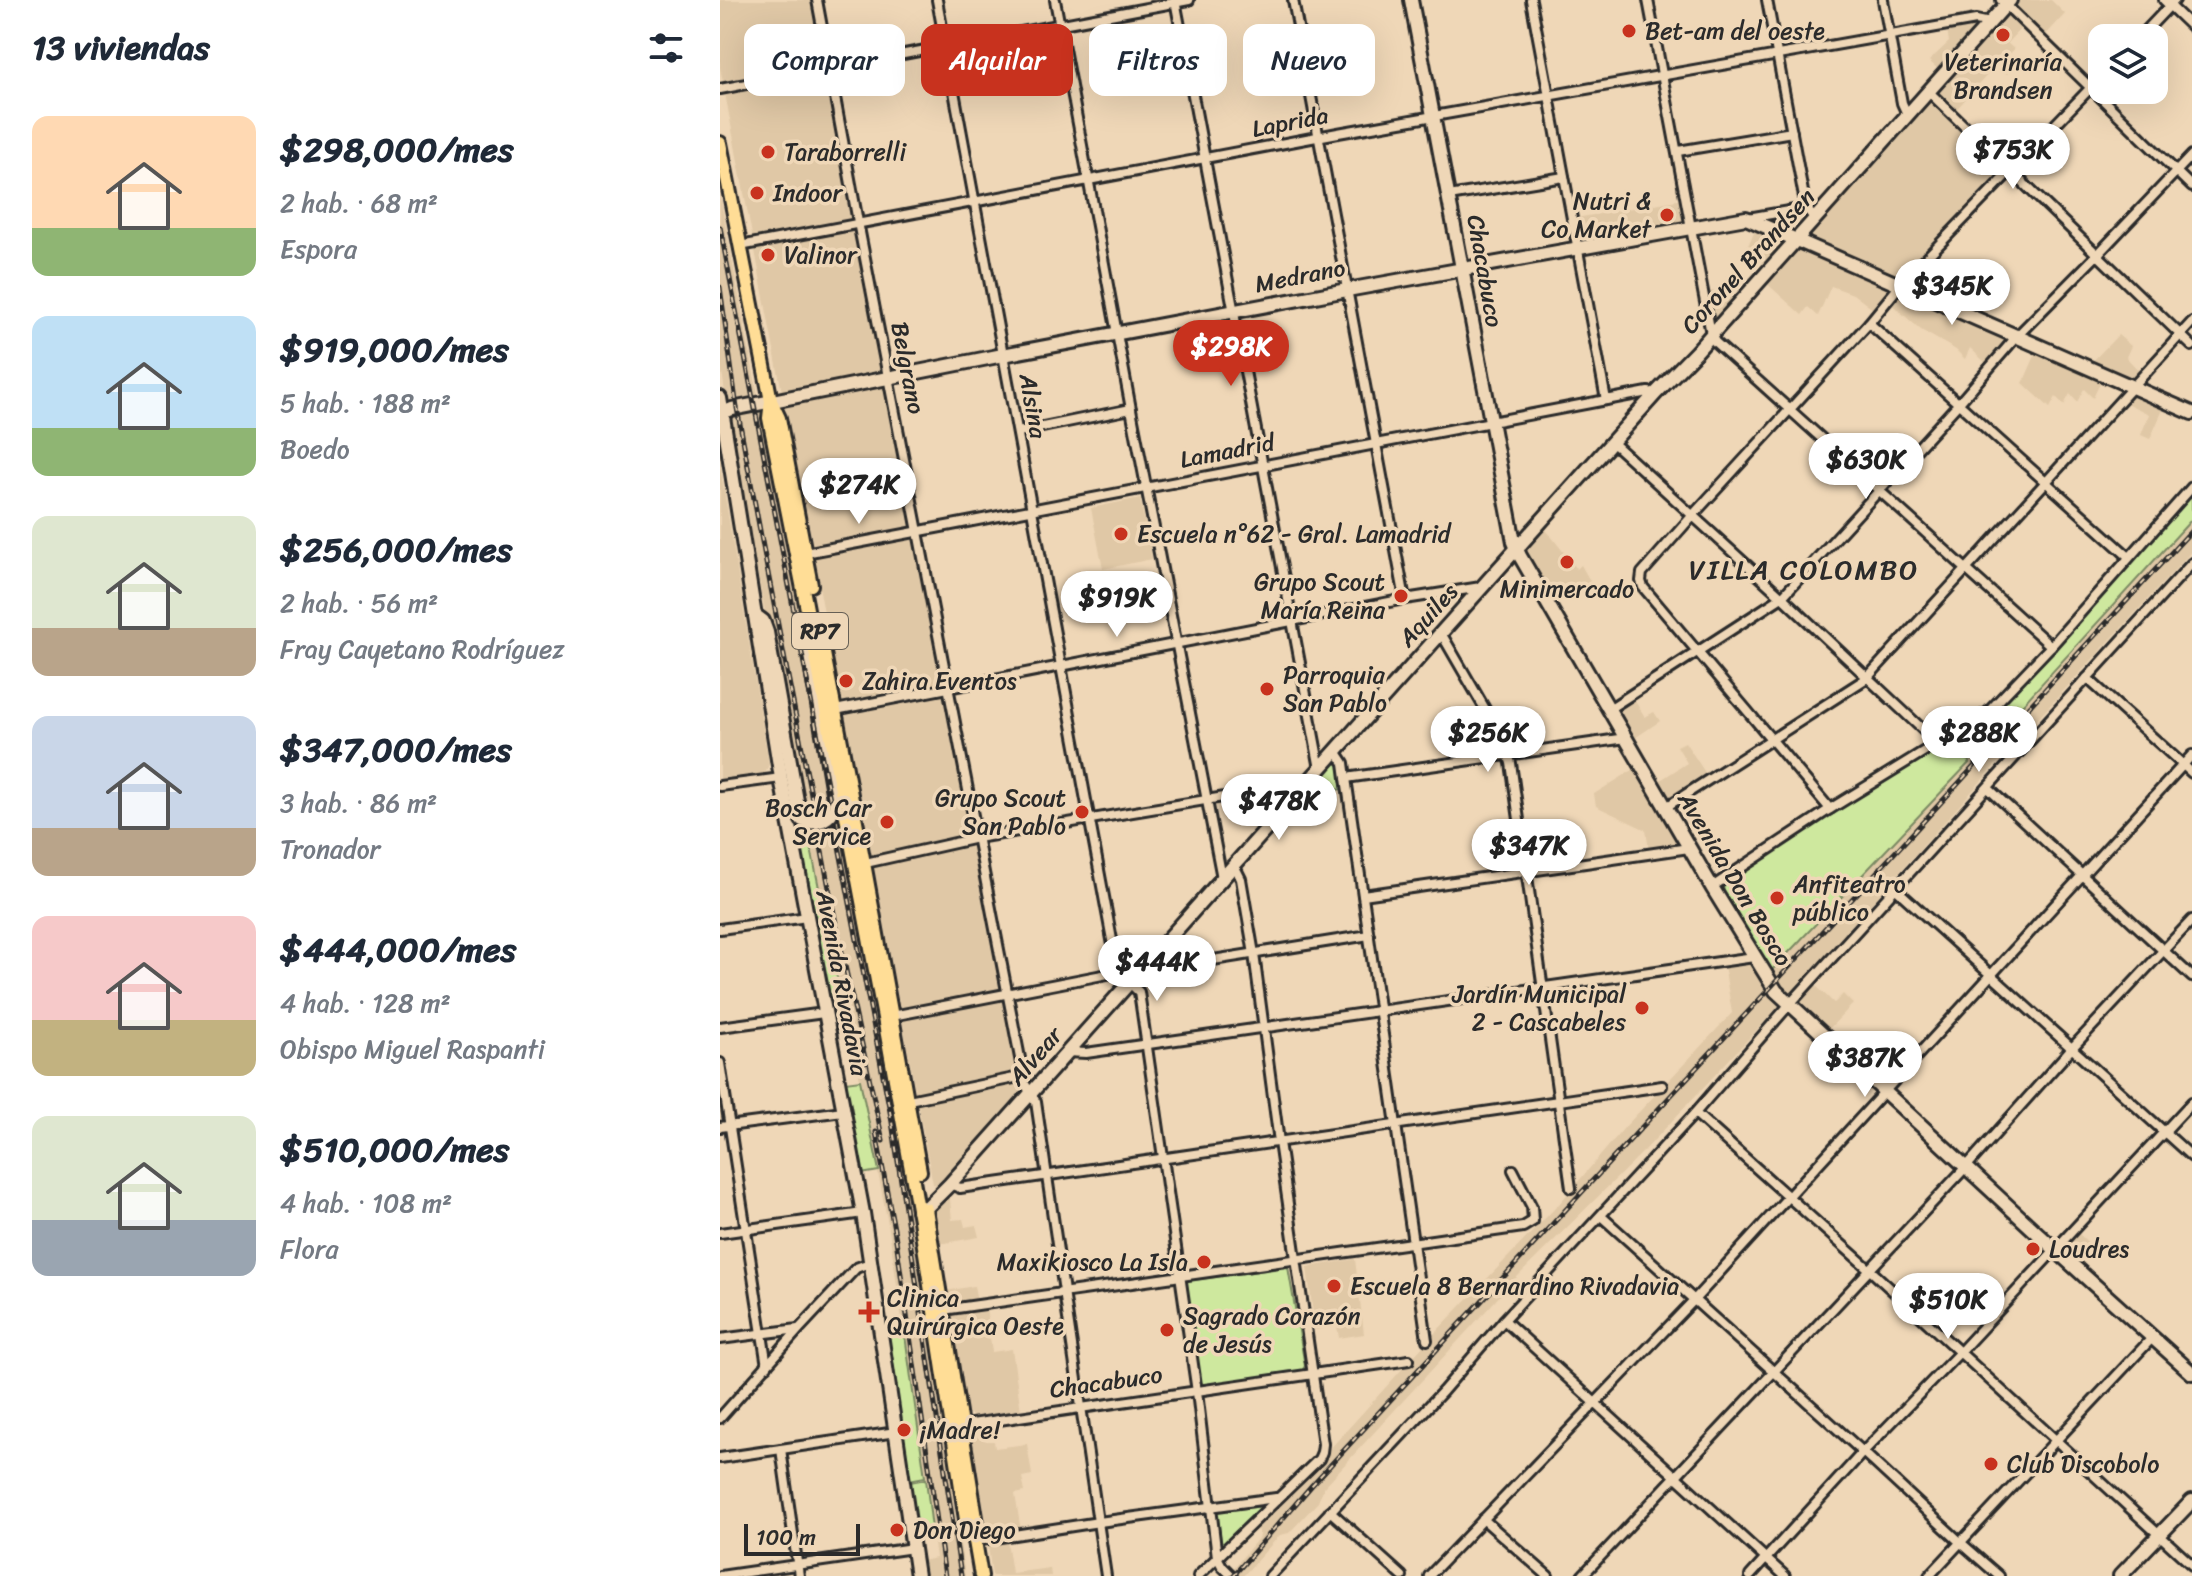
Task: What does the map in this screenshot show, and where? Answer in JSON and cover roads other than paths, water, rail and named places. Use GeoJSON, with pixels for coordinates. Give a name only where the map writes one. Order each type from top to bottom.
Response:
{"type":"FeatureCollection","features":[{"type":"Feature","properties":{"kind":"main road","name":"Avenida Rivadavia"},"geometry":{"type":"LineString","coordinates":[[720,143],[771,401],[779,418],[805,553],[830,711]]}},
{"type":"Feature","properties":{"kind":"main road","name":"Avenida Rivadavia"},"geometry":{"type":"LineString","coordinates":[[771,401],[769,418],[830,711],[888,1017],[957,1427]]}},
{"type":"Feature","properties":{"kind":"main road","name":"Avenida Rivadavia"},"geometry":{"type":"LineString","coordinates":[[922,1209],[943,1310],[967,1526],[975,1541],[981,1576]]}},
{"type":"Feature","properties":{"kind":"street","name":"Belgrano"},"geometry":{"type":"LineString","coordinates":[[817,0],[822,24]]}},
{"type":"Feature","properties":{"kind":"street","name":"Alsina"},"geometry":{"type":"LineString","coordinates":[[937,0],[942,24]]}},
{"type":"Feature","properties":{"kind":"street"},"geometry":{"type":"LineString","coordinates":[[1055,0],[1059,24]]}},
{"type":"Feature","properties":{"kind":"street"},"geometry":{"type":"LineString","coordinates":[[1064,24],[1189,0]]}},
{"type":"Feature","properties":{"kind":"street"},"geometry":{"type":"LineString","coordinates":[[1293,0],[1405,599]]}},
{"type":"Feature","properties":{"kind":"street","name":"Chacabuco"},"geometry":{"type":"LineString","coordinates":[[1411,0],[1490,422],[1517,549]]}},
{"type":"Feature","properties":{"kind":"street"},"geometry":{"type":"LineString","coordinates":[[1531,0],[1606,400]]}},
{"type":"Feature","properties":{"kind":"street"},"geometry":{"type":"LineString","coordinates":[[1648,0],[1715,342],[2051,646]]}},
{"type":"Feature","properties":{"kind":"street"},"geometry":{"type":"LineString","coordinates":[[1767,0],[1811,213]]}},
{"type":"Feature","properties":{"kind":"street"},"geometry":{"type":"LineString","coordinates":[[1883,0],[1902,103],[1907,114]]}},
{"type":"Feature","properties":{"kind":"street"},"geometry":{"type":"LineString","coordinates":[[1175,1],[1320,769]]}},
{"type":"Feature","properties":{"kind":"street"},"geometry":{"type":"LineString","coordinates":[[2005,2],[2088,87]]}},
{"type":"Feature","properties":{"kind":"street","name":"Coronel Brandsen"},"geometry":{"type":"LineString","coordinates":[[1517,549],[1796,239],[1811,213],[1907,114],[1990,23],[2005,2]]}},
{"type":"Feature","properties":{"kind":"street"},"geometry":{"type":"LineString","coordinates":[[2151,24],[2169,2],[2192,27]]}},
{"type":"Feature","properties":{"kind":"street","name":"Laprida"},"geometry":{"type":"LineString","coordinates":[[740,246],[1434,116],[1976,20],[1990,23]]}},
{"type":"Feature","properties":{"kind":"street"},"geometry":{"type":"LineString","coordinates":[[720,89],[744,84]]}},
{"type":"Feature","properties":{"kind":"street"},"geometry":{"type":"LineString","coordinates":[[1928,91],[2192,346]]}},
{"type":"Feature","properties":{"kind":"street"},"geometry":{"type":"LineString","coordinates":[[1830,809],[1643,587],[1642,573],[1901,284],[2088,91]]}},
{"type":"Feature","properties":{"kind":"street","name":"Belgrano"},"geometry":{"type":"LineString","coordinates":[[836,96],[1007,993],[1024,1076],[1036,1102],[1106,1576]]}},
{"type":"Feature","properties":{"kind":"street","name":"Alsina"},"geometry":{"type":"LineString","coordinates":[[955,96],[1118,972]]}},
{"type":"Feature","properties":{"kind":"street"},"geometry":{"type":"LineString","coordinates":[[1073,96],[1222,878]]}},
{"type":"Feature","properties":{"kind":"street"},"geometry":{"type":"LineString","coordinates":[[2106,104],[2192,187]]}},
{"type":"Feature","properties":{"kind":"street"},"geometry":{"type":"LineString","coordinates":[[1678,151],[1792,132]]}},
{"type":"Feature","properties":{"kind":"street"},"geometry":{"type":"LineString","coordinates":[[1609,709],[1782,597],[2017,336],[2192,155]]}},
{"type":"Feature","properties":{"kind":"street"},"geometry":{"type":"LineString","coordinates":[[1449,196],[1564,177]]}},
{"type":"Feature","properties":{"kind":"street","name":"Medrano"},"geometry":{"type":"LineString","coordinates":[[721,413],[890,377],[1463,268],[1746,218],[1811,213]]}},
{"type":"Feature","properties":{"kind":"street"},"geometry":{"type":"LineString","coordinates":[[1746,218],[2192,413]]}},
{"type":"Feature","properties":{"kind":"street"},"geometry":{"type":"LineString","coordinates":[[1666,807],[1867,678],[2192,322]]}},
{"type":"Feature","properties":{"kind":"street"},"geometry":{"type":"LineString","coordinates":[[1869,323],[2129,557]]}},
{"type":"Feature","properties":{"kind":"street","name":"Lamadrid"},"geometry":{"type":"LineString","coordinates":[[805,553],[1376,443],[1656,393]]}},
{"type":"Feature","properties":{"kind":"street","name":"Avenida Rivadavia"},"geometry":{"type":"LineString","coordinates":[[720,398],[781,778],[863,1213],[917,1576]]}},
{"type":"Feature","properties":{"kind":"street"},"geometry":{"type":"LineString","coordinates":[[1018,432],[1131,409]]}},
{"type":"Feature","properties":{"kind":"street"},"geometry":{"type":"LineString","coordinates":[[1612,442],[1937,743]]}},
{"type":"Feature","properties":{"kind":"street"},"geometry":{"type":"LineString","coordinates":[[1712,887],[1995,706],[2192,487]]}},
{"type":"Feature","properties":{"kind":"street","name":"Aquiles"},"geometry":{"type":"LineString","coordinates":[[1309,783],[1517,549]]}},
{"type":"Feature","properties":{"kind":"street","name":"Avenida Don Bosco"},"geometry":{"type":"LineString","coordinates":[[1517,549],[1772,986],[1883,1092],[2192,1373]]}},
{"type":"Feature","properties":{"kind":"street"},"geometry":{"type":"LineString","coordinates":[[1270,1576],[1443,1391],[2087,678],[2190,570]]}},
{"type":"Feature","properties":{"kind":"street"},"geometry":{"type":"LineString","coordinates":[[830,711],[1483,586]]}},
{"type":"Feature","properties":{"kind":"street"},"geometry":{"type":"LineString","coordinates":[[754,614],[763,621],[767,632],[799,812],[802,820],[808,823],[828,818],[835,804],[805,629],[806,604]]}},
{"type":"Feature","properties":{"kind":"street"},"geometry":{"type":"LineString","coordinates":[[1441,633],[1509,755],[1571,1188]]}},
{"type":"Feature","properties":{"kind":"street"},"geometry":{"type":"LineString","coordinates":[[2087,678],[2192,773]]}},
{"type":"Feature","properties":{"kind":"street"},"geometry":{"type":"LineString","coordinates":[[1346,778],[1626,738]]}},
{"type":"Feature","properties":{"kind":"street"},"geometry":{"type":"LineString","coordinates":[[1336,751],[1344,763],[1427,1340]]}},
{"type":"Feature","properties":{"kind":"street"},"geometry":{"type":"LineString","coordinates":[[1429,1576],[1694,1300],[2192,755]]}},
{"type":"Feature","properties":{"kind":"street"},"geometry":{"type":"LineString","coordinates":[[720,786],[781,778]]}},
{"type":"Feature","properties":{"kind":"street"},"geometry":{"type":"LineString","coordinates":[[860,864],[977,838],[1309,783]]}},
{"type":"Feature","properties":{"kind":"street","name":"Alvear"},"geometry":{"type":"LineString","coordinates":[[922,1209],[950,1184],[1309,783]]}},
{"type":"Feature","properties":{"kind":"street"},"geometry":{"type":"LineString","coordinates":[[1988,788],[2192,977]]}},
{"type":"Feature","properties":{"kind":"street"},"geometry":{"type":"LineString","coordinates":[[1363,895],[1689,848]]}},
{"type":"Feature","properties":{"kind":"street"},"geometry":{"type":"LineString","coordinates":[[1198,1576],[1319,1459],[1323,1444],[1254,954],[1241,879],[1234,865]]}},
{"type":"Feature","properties":{"kind":"street"},"geometry":{"type":"LineString","coordinates":[[1896,889],[2192,1157]]}},
{"type":"Feature","properties":{"kind":"street"},"geometry":{"type":"LineString","coordinates":[[720,929],[807,917]]}},
{"type":"Feature","properties":{"kind":"street"},"geometry":{"type":"LineString","coordinates":[[1582,1576],[1966,1167],[2192,920]]}},
{"type":"Feature","properties":{"kind":"street"},"geometry":{"type":"LineString","coordinates":[[888,1017],[1118,972],[1133,978],[1369,935]]}},
{"type":"Feature","properties":{"kind":"street"},"geometry":{"type":"LineString","coordinates":[[1067,1052],[1086,1053],[1754,957]]}},
{"type":"Feature","properties":{"kind":"street"},"geometry":{"type":"LineString","coordinates":[[1133,978],[1139,992],[1147,1044],[1197,1392],[1217,1557],[1232,1576]]}},
{"type":"Feature","properties":{"kind":"street"},"geometry":{"type":"LineString","coordinates":[[720,1027],[824,1013]]}},
{"type":"Feature","properties":{"kind":"street"},"geometry":{"type":"LineString","coordinates":[[720,1063],[767,1366]]}},
{"type":"Feature","properties":{"kind":"street"},"geometry":{"type":"LineString","coordinates":[[903,1101],[1024,1076]]}},
{"type":"Feature","properties":{"kind":"street"},"geometry":{"type":"LineString","coordinates":[[950,1184],[960,1188],[1662,1086]]}},
{"type":"Feature","properties":{"kind":"street"},"geometry":{"type":"LineString","coordinates":[[1750,1576],[2192,1102]]}},
{"type":"Feature","properties":{"kind":"street"},"geometry":{"type":"LineString","coordinates":[[720,1127],[843,1111]]}},
{"type":"Feature","properties":{"kind":"street"},"geometry":{"type":"LineString","coordinates":[[1695,1113],[2192,1565]]}},
{"type":"Feature","properties":{"kind":"street"},"geometry":{"type":"LineString","coordinates":[[943,1310],[1523,1227],[1533,1221],[1532,1207],[1513,1170]]}},
{"type":"Feature","properties":{"kind":"street"},"geometry":{"type":"LineString","coordinates":[[720,1233],[863,1213]]}},
{"type":"Feature","properties":{"kind":"street"},"geometry":{"type":"LineString","coordinates":[[1601,1216],[1999,1576]]}},
{"type":"Feature","properties":{"kind":"street"},"geometry":{"type":"LineString","coordinates":[[720,1418],[856,1268],[871,1265]]}},
{"type":"Feature","properties":{"kind":"street"},"geometry":{"type":"LineString","coordinates":[[1504,1320],[1785,1576]]}},
{"type":"Feature","properties":{"kind":"street"},"geometry":{"type":"LineString","coordinates":[[720,1339],[799,1329]]}},
{"type":"Feature","properties":{"kind":"street"},"geometry":{"type":"LineString","coordinates":[[1929,1576],[2153,1337]]}},
{"type":"Feature","properties":{"kind":"street","name":"Chacabuco"},"geometry":{"type":"LineString","coordinates":[[957,1427],[1409,1360]]}},
{"type":"Feature","properties":{"kind":"street"},"geometry":{"type":"LineString","coordinates":[[720,1458],[896,1432]]}},
{"type":"Feature","properties":{"kind":"street"},"geometry":{"type":"LineString","coordinates":[[781,1449],[799,1576]]}},
{"type":"Feature","properties":{"kind":"street"},"geometry":{"type":"LineString","coordinates":[[975,1541],[1276,1498]]}},
{"type":"Feature","properties":{"kind":"street"},"geometry":{"type":"LineString","coordinates":[[2120,1576],[2192,1501]]}},
{"type":"Feature","properties":{"kind":"street"},"geometry":{"type":"LineString","coordinates":[[1330,1511],[1402,1576]]}},
{"type":"Feature","properties":{"kind":"street"},"geometry":{"type":"LineString","coordinates":[[1483,1519],[1548,1576]]}},
{"type":"Feature","properties":{"kind":"street"},"geometry":{"type":"LineString","coordinates":[[720,1576],[913,1548]]}},
{"type":"Feature","properties":{"kind":"railway"},"geometry":{"type":"LineString","coordinates":[[720,227],[892,1122],[961,1576]]}},
{"type":"Feature","properties":{"kind":"railway"},"geometry":{"type":"LineString","coordinates":[[720,287],[737,408],[767,568],[837,929],[883,1141]]}},
{"type":"Feature","properties":{"kind":"railway"},"geometry":{"type":"LineString","coordinates":[[1233,1576],[1312,1485],[2192,530]]}},
{"type":"Feature","properties":{"kind":"railway"},"geometry":{"type":"LineString","coordinates":[[876,1132],[896,1240],[945,1576]]}},
{"type":"Feature","properties":{"kind":"place","name":"Bet-am del oeste"},"geometry":{"type":"Point","coordinates":[1629,31]}},
{"type":"Feature","properties":{"kind":"place","name":"Veterinaría Brandsen"},"geometry":{"type":"Point","coordinates":[2003,35]}},
{"type":"Feature","properties":{"kind":"place","name":"Taraborrelli"},"geometry":{"type":"Point","coordinates":[768,152]}},
{"type":"Feature","properties":{"kind":"place","name":"Indoor"},"geometry":{"type":"Point","coordinates":[757,193]}},
{"type":"Feature","properties":{"kind":"place","name":"Nutri & Co Market"},"geometry":{"type":"Point","coordinates":[1667,215]}},
{"type":"Feature","properties":{"kind":"place","name":"Valinor"},"geometry":{"type":"Point","coordinates":[768,255]}},
{"type":"Feature","properties":{"kind":"place","name":"Escuela n°62 - Gral. Lamadrid"},"geometry":{"type":"Point","coordinates":[1121,534]}},
{"type":"Feature","properties":{"kind":"place","name":"Minimercado"},"geometry":{"type":"Point","coordinates":[1567,562]}},
{"type":"Feature","properties":{"kind":"place","name":"Grupo Scout María Reina"},"geometry":{"type":"Point","coordinates":[1401,596]}},
{"type":"Feature","properties":{"kind":"place","name":"Zahira Eventos"},"geometry":{"type":"Point","coordinates":[846,681]}},
{"type":"Feature","properties":{"kind":"place","name":"Parroquia San Pablo"},"geometry":{"type":"Point","coordinates":[1267,689]}},
{"type":"Feature","properties":{"kind":"place","name":"Grupo Scout San Pablo"},"geometry":{"type":"Point","coordinates":[1082,812]}},
{"type":"Feature","properties":{"kind":"place","name":"Bosch Car Service"},"geometry":{"type":"Point","coordinates":[887,822]}},
{"type":"Feature","properties":{"kind":"place","name":"Anfiteatro público"},"geometry":{"type":"Point","coordinates":[1777,898]}},
{"type":"Feature","properties":{"kind":"place","name":"Jardín Municipal 2 - Cascabeles"},"geometry":{"type":"Point","coordinates":[1642,1008]}},
{"type":"Feature","properties":{"kind":"place","name":"Loudres"},"geometry":{"type":"Point","coordinates":[2033,1249]}},
{"type":"Feature","properties":{"kind":"place","name":"Maxikiosco La Isla"},"geometry":{"type":"Point","coordinates":[1204,1262]}},
{"type":"Feature","properties":{"kind":"place","name":"Escuela 8 Bernardino Rivadavia"},"geometry":{"type":"Point","coordinates":[1334,1286]}},
{"type":"Feature","properties":{"kind":"place","name":"Clinica Quirúrgica Oeste"},"geometry":{"type":"Point","coordinates":[869,1312]}},
{"type":"Feature","properties":{"kind":"place","name":"Sagrado Corazón de Jesús"},"geometry":{"type":"Point","coordinates":[1167,1330]}},
{"type":"Feature","properties":{"kind":"place","name":"¡Madre!"},"geometry":{"type":"Point","coordinates":[904,1430]}},
{"type":"Feature","properties":{"kind":"place","name":"Club Discobolo"},"geometry":{"type":"Point","coordinates":[1991,1464]}},
{"type":"Feature","properties":{"kind":"place","name":"Don Diego"},"geometry":{"type":"Point","coordinates":[897,1530]}},
{"type":"Feature","properties":{"kind":"district","name":"VILLA COLOMBO"},"geometry":{"type":"Point","coordinates":[1804,569]}}]}
